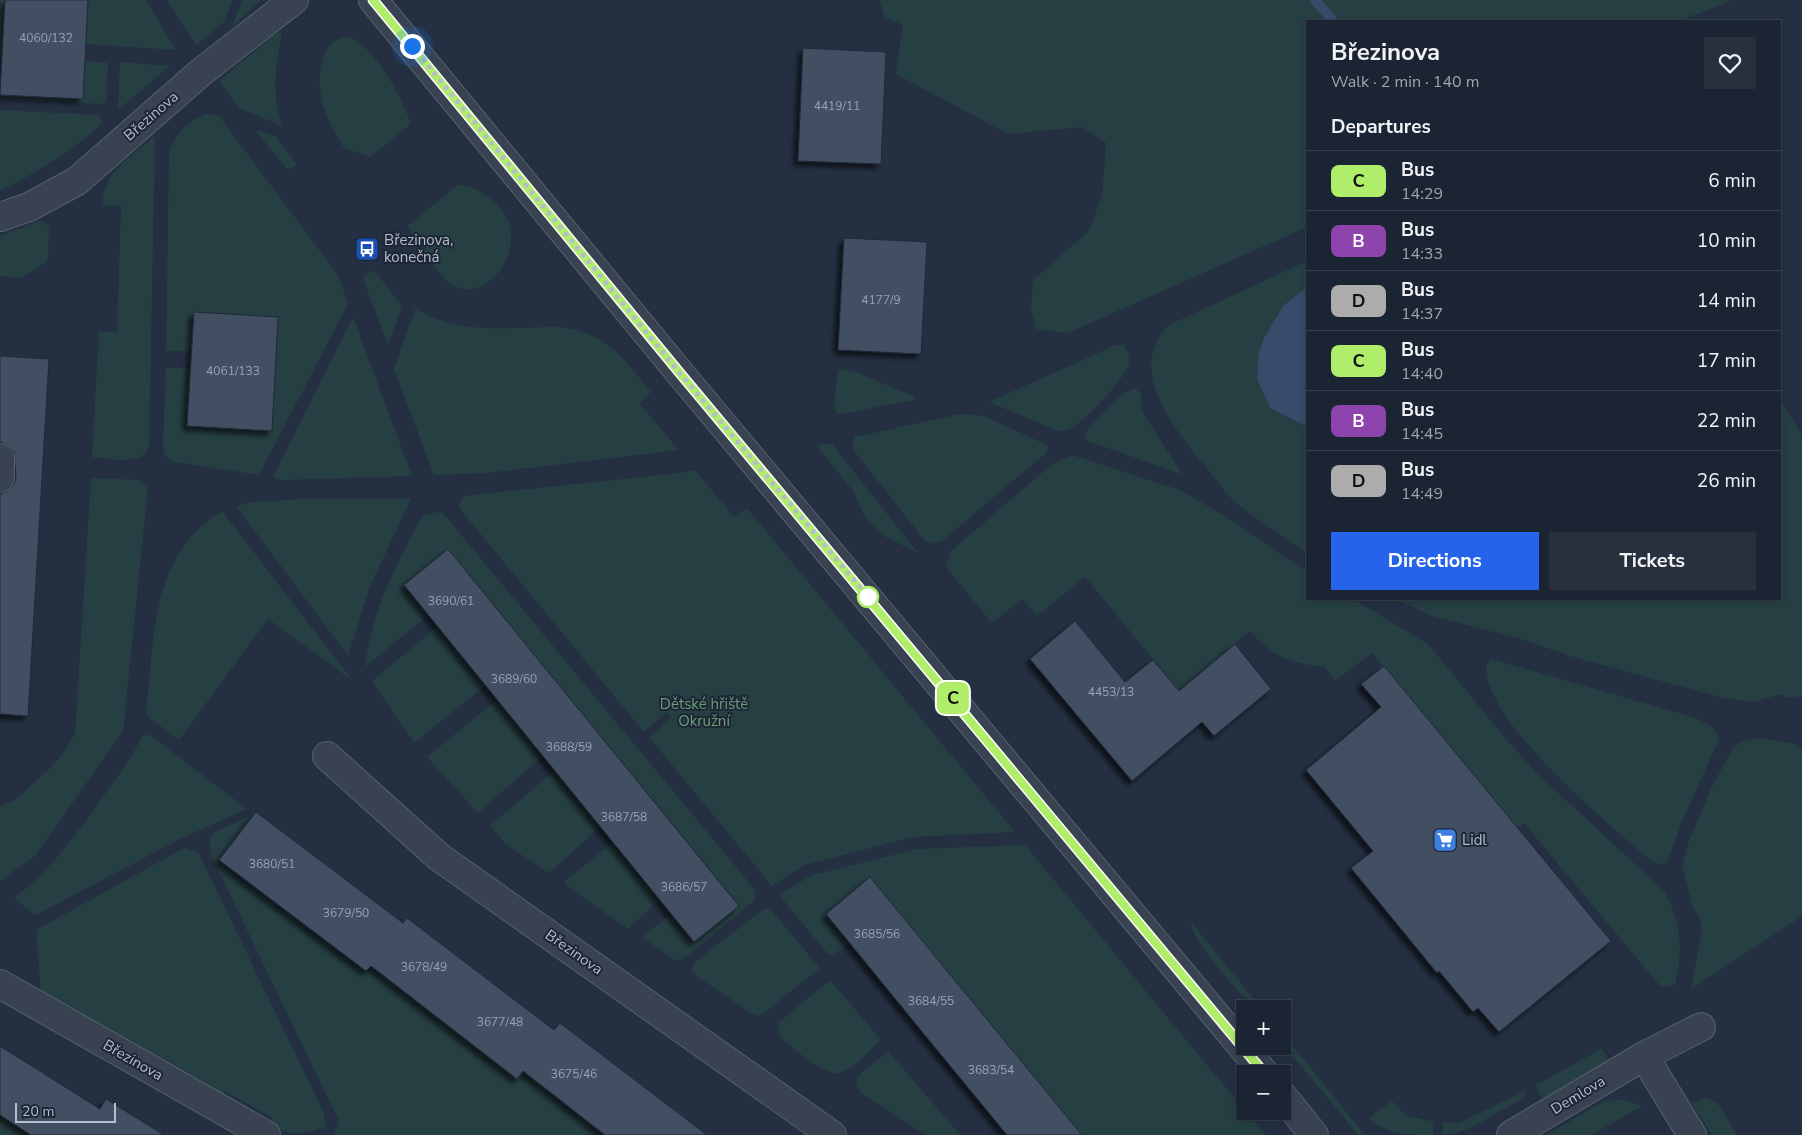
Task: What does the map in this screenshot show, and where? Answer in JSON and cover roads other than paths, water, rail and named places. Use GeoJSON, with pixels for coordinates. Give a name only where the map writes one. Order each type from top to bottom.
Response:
{"type":"FeatureCollection","features":[{"type":"Feature","properties":{"kind":"street","name":"Březinova"},"geometry":{"type":"LineString","coordinates":[[0,217],[29,207],[77,181],[200,73],[294,0]]}},
{"type":"Feature","properties":{"kind":"street"},"geometry":{"type":"LineString","coordinates":[[373,0],[679,372],[810,526],[1258,1065]]}},
{"type":"Feature","properties":{"kind":"street"},"geometry":{"type":"LineString","coordinates":[[0,458],[0,478]]}},
{"type":"Feature","properties":{"kind":"street","name":"Březinova"},"geometry":{"type":"LineString","coordinates":[[327,756],[439,857],[832,1135]]}},
{"type":"Feature","properties":{"kind":"street","name":"Březinova"},"geometry":{"type":"LineString","coordinates":[[0,984],[266,1135]]}},
{"type":"Feature","properties":{"kind":"street","name":"Demlova"},"geometry":{"type":"LineString","coordinates":[[1512,1135],[1644,1056],[1701,1027]]}},
{"type":"Feature","properties":{"kind":"street"},"geometry":{"type":"LineString","coordinates":[[1644,1056],[1692,1135]]}},
{"type":"Feature","properties":{"kind":"street"},"geometry":{"type":"LineString","coordinates":[[1291,1106],[1314,1135]]}},
{"type":"Feature","properties":{"kind":"water"},"geometry":{"type":"Polygon","coordinates":[[[1306,288],[1306,426],[1270,408],[1257,379],[1258,355],[1264,338],[1284,305],[1306,288]]]}},
{"type":"Feature","properties":{"kind":"waterway"},"geometry":{"type":"LineString","coordinates":[[1315,0],[1332,20]]}},
{"type":"Feature","properties":{"kind":"place","name":"Březinova, konečná"},"geometry":{"type":"Point","coordinates":[367,249]}},
{"type":"Feature","properties":{"kind":"place","name":"Lidl"},"geometry":{"type":"Point","coordinates":[1445,840]}},
{"type":"Feature","properties":{"kind":"park label","name":"Dětské hřiště Okružní"},"geometry":{"type":"Point","coordinates":[704,712]}}]}
